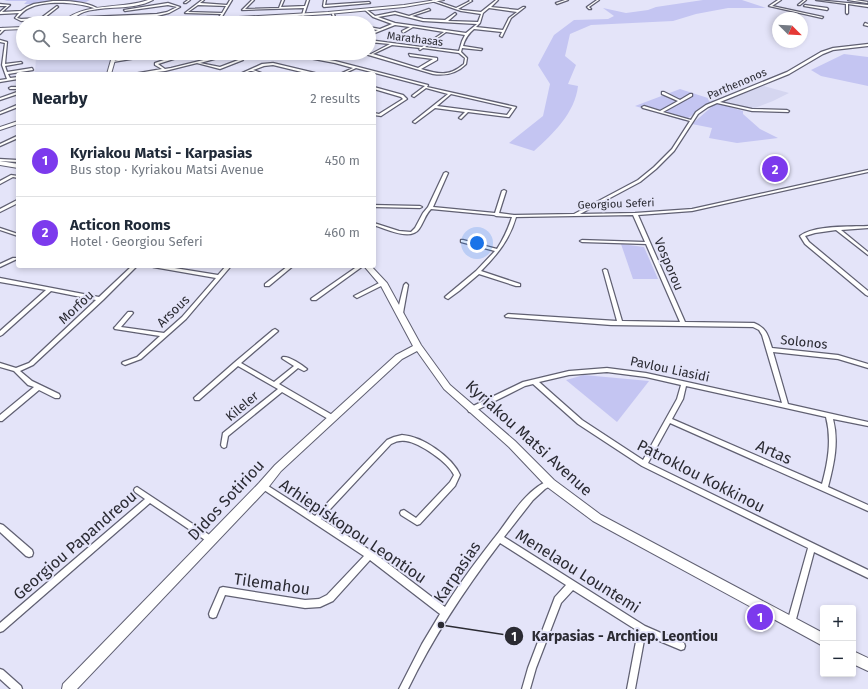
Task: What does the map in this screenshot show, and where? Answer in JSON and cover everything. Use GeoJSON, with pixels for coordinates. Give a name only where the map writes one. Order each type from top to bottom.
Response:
{"type":"FeatureCollection","features":[{"type":"Feature","properties":{"kind":"street"},"geometry":{"type":"LineString","coordinates":[[71,16],[78,12],[96,8],[126,5],[151,0]]}},
{"type":"Feature","properties":{"kind":"street"},"geometry":{"type":"LineString","coordinates":[[185,2],[189,0]]}},
{"type":"Feature","properties":{"kind":"street"},"geometry":{"type":"LineString","coordinates":[[203,0],[186,13],[221,13]]}},
{"type":"Feature","properties":{"kind":"street"},"geometry":{"type":"LineString","coordinates":[[220,16],[231,0]]}},
{"type":"Feature","properties":{"kind":"street"},"geometry":{"type":"LineString","coordinates":[[253,0],[242,10],[305,7]]}},
{"type":"Feature","properties":{"kind":"street"},"geometry":{"type":"LineString","coordinates":[[280,8],[283,0]]}},
{"type":"Feature","properties":{"kind":"street"},"geometry":{"type":"LineString","coordinates":[[302,15],[308,0]]}},
{"type":"Feature","properties":{"kind":"street"},"geometry":{"type":"LineString","coordinates":[[325,0],[324,6],[369,1],[372,10]]}},
{"type":"Feature","properties":{"kind":"street"},"geometry":{"type":"LineString","coordinates":[[286,16],[333,14],[372,10],[442,0]]}},
{"type":"Feature","properties":{"kind":"street"},"geometry":{"type":"LineString","coordinates":[[456,9],[471,1],[470,0]]}},
{"type":"Feature","properties":{"kind":"street"},"geometry":{"type":"LineString","coordinates":[[376,55],[438,74],[452,73],[462,67],[466,62],[465,56],[460,52],[467,34],[479,22],[482,13],[497,0]]}},
{"type":"Feature","properties":{"kind":"street"},"geometry":{"type":"LineString","coordinates":[[556,3],[567,0]]}},
{"type":"Feature","properties":{"kind":"street"},"geometry":{"type":"LineString","coordinates":[[590,9],[588,7],[598,0]]}},
{"type":"Feature","properties":{"kind":"street"},"geometry":{"type":"LineString","coordinates":[[780,0],[771,5],[771,8],[793,12]]}},
{"type":"Feature","properties":{"kind":"street"},"geometry":{"type":"LineString","coordinates":[[804,0],[798,5],[827,9]]}},
{"type":"Feature","properties":{"kind":"street"},"geometry":{"type":"LineString","coordinates":[[817,0],[868,6],[867,1],[850,0]]}},
{"type":"Feature","properties":{"kind":"street"},"geometry":{"type":"LineString","coordinates":[[19,16],[22,12],[32,6],[50,2],[85,2],[96,8]]}},
{"type":"Feature","properties":{"kind":"street"},"geometry":{"type":"LineString","coordinates":[[433,2],[456,9],[482,13]]}},
{"type":"Feature","properties":{"kind":"street"},"geometry":{"type":"LineString","coordinates":[[125,10],[172,4],[178,6],[175,10]]}},
{"type":"Feature","properties":{"kind":"street"},"geometry":{"type":"LineString","coordinates":[[196,4],[226,5]]}},
{"type":"Feature","properties":{"kind":"street"},"geometry":{"type":"LineString","coordinates":[[847,4],[847,13]]}},
{"type":"Feature","properties":{"kind":"street"},"geometry":{"type":"LineString","coordinates":[[0,5],[8,5],[0,13]]}},
{"type":"Feature","properties":{"kind":"street"},"geometry":{"type":"LineString","coordinates":[[126,5],[123,16],[157,15],[175,10],[182,10]]}},
{"type":"Feature","properties":{"kind":"street"},"geometry":{"type":"LineString","coordinates":[[805,6],[806,12]]}},
{"type":"Feature","properties":{"kind":"street"},"geometry":{"type":"LineString","coordinates":[[46,16],[57,7]]}},
{"type":"Feature","properties":{"kind":"street"},"geometry":{"type":"LineString","coordinates":[[488,7],[518,11]]}},
{"type":"Feature","properties":{"kind":"street"},"geometry":{"type":"LineString","coordinates":[[501,36],[510,18],[524,7]]}},
{"type":"Feature","properties":{"kind":"street"},"geometry":{"type":"LineString","coordinates":[[366,10],[373,16]]}},
{"type":"Feature","properties":{"kind":"street"},"geometry":{"type":"LineString","coordinates":[[408,17],[429,10]]}},
{"type":"Feature","properties":{"kind":"street"},"geometry":{"type":"LineString","coordinates":[[0,13],[22,12]]}},
{"type":"Feature","properties":{"kind":"street"},"geometry":{"type":"LineString","coordinates":[[376,17],[395,13],[408,17],[446,21],[479,22]]}},
{"type":"Feature","properties":{"kind":"street"},"geometry":{"type":"LineString","coordinates":[[446,21],[454,14]]}},
{"type":"Feature","properties":{"kind":"street"},"geometry":{"type":"LineString","coordinates":[[808,15],[822,17]]}},
{"type":"Feature","properties":{"kind":"street"},"geometry":{"type":"LineString","coordinates":[[376,18],[395,24],[467,34]]}},
{"type":"Feature","properties":{"kind":"street"},"geometry":{"type":"LineString","coordinates":[[376,32],[395,24]]}},
{"type":"Feature","properties":{"kind":"street"},"geometry":{"type":"LineString","coordinates":[[403,32],[413,27]]}},
{"type":"Feature","properties":{"kind":"street"},"geometry":{"type":"LineString","coordinates":[[0,33],[2,29],[16,28]]}},
{"type":"Feature","properties":{"kind":"street"},"geometry":{"type":"LineString","coordinates":[[474,28],[503,31]]}},
{"type":"Feature","properties":{"kind":"street"},"geometry":{"type":"LineString","coordinates":[[376,29],[380,30]]}},
{"type":"Feature","properties":{"kind":"street"},"geometry":{"type":"LineString","coordinates":[[420,49],[445,32]]}},
{"type":"Feature","properties":{"kind":"street"},"geometry":{"type":"LineString","coordinates":[[0,41],[6,42],[3,65],[9,80]]}},
{"type":"Feature","properties":{"kind":"street","name":"Marathasas"},"geometry":{"type":"LineString","coordinates":[[376,42],[420,49],[460,52]]}},
{"type":"Feature","properties":{"kind":"street"},"geometry":{"type":"LineString","coordinates":[[376,52],[391,45]]}},
{"type":"Feature","properties":{"kind":"street","name":"Parthenonos"},"geometry":{"type":"LineString","coordinates":[[575,215],[639,181],[655,168],[673,150],[698,113],[717,102],[788,73],[822,53],[833,49],[868,45]]}},
{"type":"Feature","properties":{"kind":"street"},"geometry":{"type":"LineString","coordinates":[[461,48],[481,49]]}},
{"type":"Feature","properties":{"kind":"street"},"geometry":{"type":"LineString","coordinates":[[0,50],[5,50]]}},
{"type":"Feature","properties":{"kind":"street"},"geometry":{"type":"LineString","coordinates":[[410,55],[436,59],[418,69]]}},
{"type":"Feature","properties":{"kind":"street"},"geometry":{"type":"LineString","coordinates":[[110,72],[113,61],[120,60]]}},
{"type":"Feature","properties":{"kind":"street"},"geometry":{"type":"LineString","coordinates":[[165,70],[156,64],[168,60]]}},
{"type":"Feature","properties":{"kind":"street"},"geometry":{"type":"LineString","coordinates":[[150,72],[208,60]]}},
{"type":"Feature","properties":{"kind":"street"},"geometry":{"type":"LineString","coordinates":[[197,63],[220,68],[242,60]]}},
{"type":"Feature","properties":{"kind":"street"},"geometry":{"type":"LineString","coordinates":[[317,60],[371,72]]}},
{"type":"Feature","properties":{"kind":"street"},"geometry":{"type":"LineString","coordinates":[[3,65],[21,63]]}},
{"type":"Feature","properties":{"kind":"street"},"geometry":{"type":"LineString","coordinates":[[246,72],[273,64],[306,72]]}},
{"type":"Feature","properties":{"kind":"street"},"geometry":{"type":"LineString","coordinates":[[346,72],[355,68]]}},
{"type":"Feature","properties":{"kind":"street"},"geometry":{"type":"LineString","coordinates":[[6,73],[32,69]]}},
{"type":"Feature","properties":{"kind":"street"},"geometry":{"type":"LineString","coordinates":[[250,70],[256,72]]}},
{"type":"Feature","properties":{"kind":"street"},"geometry":{"type":"LineString","coordinates":[[376,73],[427,86],[427,88],[514,108],[508,116],[435,107]]}},
{"type":"Feature","properties":{"kind":"street"},"geometry":{"type":"LineString","coordinates":[[0,81],[16,78]]}},
{"type":"Feature","properties":{"kind":"street"},"geometry":{"type":"LineString","coordinates":[[11,88],[16,88]]}},
{"type":"Feature","properties":{"kind":"street"},"geometry":{"type":"LineString","coordinates":[[414,96],[427,88]]}},
{"type":"Feature","properties":{"kind":"street"},"geometry":{"type":"LineString","coordinates":[[376,89],[405,98],[376,118]]}},
{"type":"Feature","properties":{"kind":"street"},"geometry":{"type":"LineString","coordinates":[[376,92],[380,90]]}},
{"type":"Feature","properties":{"kind":"street"},"geometry":{"type":"LineString","coordinates":[[415,122],[451,93]]}},
{"type":"Feature","properties":{"kind":"street"},"geometry":{"type":"LineString","coordinates":[[663,93],[680,100]]}},
{"type":"Feature","properties":{"kind":"street"},"geometry":{"type":"LineString","coordinates":[[0,99],[16,94]]}},
{"type":"Feature","properties":{"kind":"street"},"geometry":{"type":"LineString","coordinates":[[660,112],[691,95]]}},
{"type":"Feature","properties":{"kind":"street"},"geometry":{"type":"LineString","coordinates":[[490,102],[495,96]]}},
{"type":"Feature","properties":{"kind":"street"},"geometry":{"type":"LineString","coordinates":[[717,102],[752,110],[788,111]]}},
{"type":"Feature","properties":{"kind":"street"},"geometry":{"type":"LineString","coordinates":[[0,112],[16,107]]}},
{"type":"Feature","properties":{"kind":"street"},"geometry":{"type":"LineString","coordinates":[[644,107],[692,121]]}},
{"type":"Feature","properties":{"kind":"street"},"geometry":{"type":"LineString","coordinates":[[461,118],[466,112]]}},
{"type":"Feature","properties":{"kind":"street"},"geometry":{"type":"LineString","coordinates":[[376,114],[380,115]]}},
{"type":"Feature","properties":{"kind":"street"},"geometry":{"type":"LineString","coordinates":[[0,129],[16,123]]}},
{"type":"Feature","properties":{"kind":"street"},"geometry":{"type":"LineString","coordinates":[[0,145],[16,138]]}},
{"type":"Feature","properties":{"kind":"street"},"geometry":{"type":"LineString","coordinates":[[12,140],[16,141]]}},
{"type":"Feature","properties":{"kind":"street"},"geometry":{"type":"LineString","coordinates":[[0,160],[16,161]]}},
{"type":"Feature","properties":{"kind":"street"},"geometry":{"type":"LineString","coordinates":[[0,163],[16,166]]}},
{"type":"Feature","properties":{"kind":"street","name":"Georgiou Seferi"},"geometry":{"type":"LineString","coordinates":[[430,208],[514,216],[635,214],[692,210],[868,171]]}},
{"type":"Feature","properties":{"kind":"street"},"geometry":{"type":"LineString","coordinates":[[376,225],[398,232],[412,233],[417,229],[425,213],[430,208],[446,173]]}},
{"type":"Feature","properties":{"kind":"street"},"geometry":{"type":"LineString","coordinates":[[0,183],[12,176],[16,177]]}},
{"type":"Feature","properties":{"kind":"street"},"geometry":{"type":"LineString","coordinates":[[496,215],[504,191]]}},
{"type":"Feature","properties":{"kind":"street"},"geometry":{"type":"LineString","coordinates":[[0,211],[16,202]]}},
{"type":"Feature","properties":{"kind":"street"},"geometry":{"type":"LineString","coordinates":[[376,206],[420,207]]}},
{"type":"Feature","properties":{"kind":"street","name":"Vosporou"},"geometry":{"type":"LineString","coordinates":[[635,214],[683,324]]}},
{"type":"Feature","properties":{"kind":"street"},"geometry":{"type":"LineString","coordinates":[[448,297],[479,272],[497,250],[513,224],[514,216]]}},
{"type":"Feature","properties":{"kind":"street"},"geometry":{"type":"LineString","coordinates":[[868,228],[809,232],[802,236],[807,243],[868,294]]}},
{"type":"Feature","properties":{"kind":"street"},"geometry":{"type":"LineString","coordinates":[[0,229],[16,234]]}},
{"type":"Feature","properties":{"kind":"street"},"geometry":{"type":"LineString","coordinates":[[837,229],[868,254]]}},
{"type":"Feature","properties":{"kind":"street"},"geometry":{"type":"LineString","coordinates":[[463,241],[497,250]]}},
{"type":"Feature","properties":{"kind":"street"},"geometry":{"type":"LineString","coordinates":[[582,241],[648,243]]}},
{"type":"Feature","properties":{"kind":"street"},"geometry":{"type":"LineString","coordinates":[[0,266],[15,259]]}},
{"type":"Feature","properties":{"kind":"street","name":"Morfou"},"geometry":{"type":"LineString","coordinates":[[16,370],[31,364],[133,268]]}},
{"type":"Feature","properties":{"kind":"street"},"geometry":{"type":"LineString","coordinates":[[165,268],[219,277]]}},
{"type":"Feature","properties":{"kind":"street","name":"Arsous"},"geometry":{"type":"LineString","coordinates":[[126,364],[138,358],[164,335],[196,304],[227,268]]}},
{"type":"Feature","properties":{"kind":"street"},"geometry":{"type":"LineString","coordinates":[[267,285],[288,268]]}},
{"type":"Feature","properties":{"kind":"street"},"geometry":{"type":"LineString","coordinates":[[314,299],[358,268]]}},
{"type":"Feature","properties":{"kind":"street","name":"Kyriakou Matsi Avenue"},"geometry":{"type":"LineString","coordinates":[[369,268],[383,283],[418,347],[447,387],[471,410],[512,444],[550,483],[600,519],[820,638]]}},
{"type":"Feature","properties":{"kind":"street"},"geometry":{"type":"LineString","coordinates":[[605,270],[620,323]]}},
{"type":"Feature","properties":{"kind":"street"},"geometry":{"type":"LineString","coordinates":[[479,272],[518,285]]}},
{"type":"Feature","properties":{"kind":"street"},"geometry":{"type":"LineString","coordinates":[[1,281],[101,299]]}},
{"type":"Feature","properties":{"kind":"street"},"geometry":{"type":"LineString","coordinates":[[357,296],[383,283]]}},
{"type":"Feature","properties":{"kind":"street"},"geometry":{"type":"LineString","coordinates":[[400,313],[406,285]]}},
{"type":"Feature","properties":{"kind":"street"},"geometry":{"type":"LineString","coordinates":[[0,334],[50,289]]}},
{"type":"Feature","properties":{"kind":"street"},"geometry":{"type":"LineString","coordinates":[[130,313],[117,328],[164,335]]}},
{"type":"Feature","properties":{"kind":"street"},"geometry":{"type":"LineString","coordinates":[[508,316],[620,323],[754,325],[764,332],[771,350]]}},
{"type":"Feature","properties":{"kind":"street"},"geometry":{"type":"LineString","coordinates":[[197,398],[275,331]]}},
{"type":"Feature","properties":{"kind":"street","name":"Didos Sotiriou"},"geometry":{"type":"LineString","coordinates":[[68,689],[263,486],[278,468],[399,357],[418,347]]}},
{"type":"Feature","properties":{"kind":"street","name":"Solonos"},"geometry":{"type":"LineString","coordinates":[[786,406],[771,350],[838,357],[868,366]]}},
{"type":"Feature","properties":{"kind":"street"},"geometry":{"type":"LineString","coordinates":[[285,358],[304,369]]}},
{"type":"Feature","properties":{"kind":"street"},"geometry":{"type":"LineString","coordinates":[[237,363],[332,418]]}},
{"type":"Feature","properties":{"kind":"street"},"geometry":{"type":"LineString","coordinates":[[0,365],[16,370],[25,379],[57,396]]}},
{"type":"Feature","properties":{"kind":"street"},"geometry":{"type":"LineString","coordinates":[[274,385],[298,365]]}},
{"type":"Feature","properties":{"kind":"street","name":"Pavlou Liasidi"},"geometry":{"type":"LineString","coordinates":[[471,410],[501,393],[534,381],[569,373],[607,370],[631,372],[868,424]]}},
{"type":"Feature","properties":{"kind":"street","name":"Patroklou Kokkinou"},"geometry":{"type":"LineString","coordinates":[[534,381],[580,422],[644,464],[868,574]]}},
{"type":"Feature","properties":{"kind":"street"},"geometry":{"type":"LineString","coordinates":[[644,464],[683,393],[684,383]]}},
{"type":"Feature","properties":{"kind":"street"},"geometry":{"type":"LineString","coordinates":[[0,419],[38,387]]}},
{"type":"Feature","properties":{"kind":"street","name":"Kileler"},"geometry":{"type":"LineString","coordinates":[[224,445],[225,435],[282,389]]}},
{"type":"Feature","properties":{"kind":"street"},"geometry":{"type":"LineString","coordinates":[[824,489],[833,452],[833,432],[829,416]]}},
{"type":"Feature","properties":{"kind":"street","name":"Artas"},"geometry":{"type":"LineString","coordinates":[[669,420],[868,508]]}},
{"type":"Feature","properties":{"kind":"street"},"geometry":{"type":"LineString","coordinates":[[316,520],[389,442],[401,438],[417,442],[450,464],[455,469],[457,475],[453,484],[417,522],[404,513]]}},
{"type":"Feature","properties":{"kind":"street","name":"Karpasias"},"geometry":{"type":"LineString","coordinates":[[403,689],[446,613],[478,565],[530,498],[550,483]]}},
{"type":"Feature","properties":{"kind":"street","name":"Arhiepiskopou Leontiou"},"geometry":{"type":"LineString","coordinates":[[263,486],[370,555],[446,613]]}},
{"type":"Feature","properties":{"kind":"street"},"geometry":{"type":"LineString","coordinates":[[137,490],[211,540]]}},
{"type":"Feature","properties":{"kind":"street","name":"Georgiou Papandreou"},"geometry":{"type":"LineString","coordinates":[[0,628],[150,499]]}},
{"type":"Feature","properties":{"kind":"street"},"geometry":{"type":"LineString","coordinates":[[0,526],[29,553]]}},
{"type":"Feature","properties":{"kind":"street","name":"Menelaou Lountemi"},"geometry":{"type":"LineString","coordinates":[[499,538],[642,629],[681,646]]}},
{"type":"Feature","properties":{"kind":"street"},"geometry":{"type":"LineString","coordinates":[[791,623],[812,547]]}},
{"type":"Feature","properties":{"kind":"street","name":"Tilemahou"},"geometry":{"type":"LineString","coordinates":[[212,614],[223,591],[305,604],[320,603],[330,598],[370,555]]}},
{"type":"Feature","properties":{"kind":"street"},"geometry":{"type":"LineString","coordinates":[[526,689],[532,668],[558,600],[561,594],[572,585]]}},
{"type":"Feature","properties":{"kind":"street","name":"Menelaou Lountemi"},"geometry":{"type":"LineString","coordinates":[[631,689],[642,629]]}},
{"type":"Feature","properties":{"kind":"street"},"geometry":{"type":"LineString","coordinates":[[856,659],[868,666]]}},
{"type":"Feature","properties":{"kind":"street"},"geometry":{"type":"LineString","coordinates":[[0,673],[18,689]]}},
{"type":"Feature","properties":{"kind":"shaded area"},"geometry":{"type":"Polygon","coordinates":[[[90,0],[86,2],[51,1],[24,4],[27,1],[4,1],[90,0]]]}},
{"type":"Feature","properties":{"kind":"shaded area"},"geometry":{"type":"Polygon","coordinates":[[[703,0],[742,0],[766,8],[728,8],[696,14],[673,21],[591,25],[570,34],[565,56],[576,65],[568,84],[578,86],[573,105],[568,114],[555,130],[534,151],[509,143],[543,116],[550,84],[538,65],[554,35],[574,20],[608,19],[614,16],[603,8],[626,13],[703,0]]]}},
{"type":"Feature","properties":{"kind":"shaded area"},"geometry":{"type":"Polygon","coordinates":[[[844,54],[868,57],[868,86],[821,76],[811,70],[844,54]]]}},
{"type":"Feature","properties":{"kind":"shaded area"},"geometry":{"type":"Polygon","coordinates":[[[36,60],[111,60],[107,72],[35,72],[36,60]]]}},
{"type":"Feature","properties":{"kind":"shaded area"},"geometry":{"type":"Polygon","coordinates":[[[764,86],[789,93],[752,109],[735,106],[722,101],[764,86]]]}},
{"type":"Feature","properties":{"kind":"shaded area"},"geometry":{"type":"Polygon","coordinates":[[[680,89],[714,100],[684,121],[635,106],[680,89]]]}},
{"type":"Feature","properties":{"kind":"shaded area"},"geometry":{"type":"Polygon","coordinates":[[[716,103],[743,111],[743,114],[760,129],[778,138],[737,143],[709,138],[712,128],[692,124],[716,103]]]}},
{"type":"Feature","properties":{"kind":"shaded area"},"geometry":{"type":"Polygon","coordinates":[[[621,244],[644,247],[658,279],[633,279],[621,244]]]}},
{"type":"Feature","properties":{"kind":"shaded area"},"geometry":{"type":"Polygon","coordinates":[[[584,375],[649,381],[617,422],[566,380],[584,375]]]}},
{"type":"Feature","properties":{"kind":"place","name":"Acticon Rooms"},"geometry":{"type":"Point","coordinates":[775,169]}},
{"type":"Feature","properties":{"kind":"place","name":"Kyriakou Matsi - Karpasias"},"geometry":{"type":"Point","coordinates":[760,617]}},
{"type":"Feature","properties":{"kind":"place","name":"Karpasias - Archiep. Leontiou"},"geometry":{"type":"Point","coordinates":[441,625]}}]}
